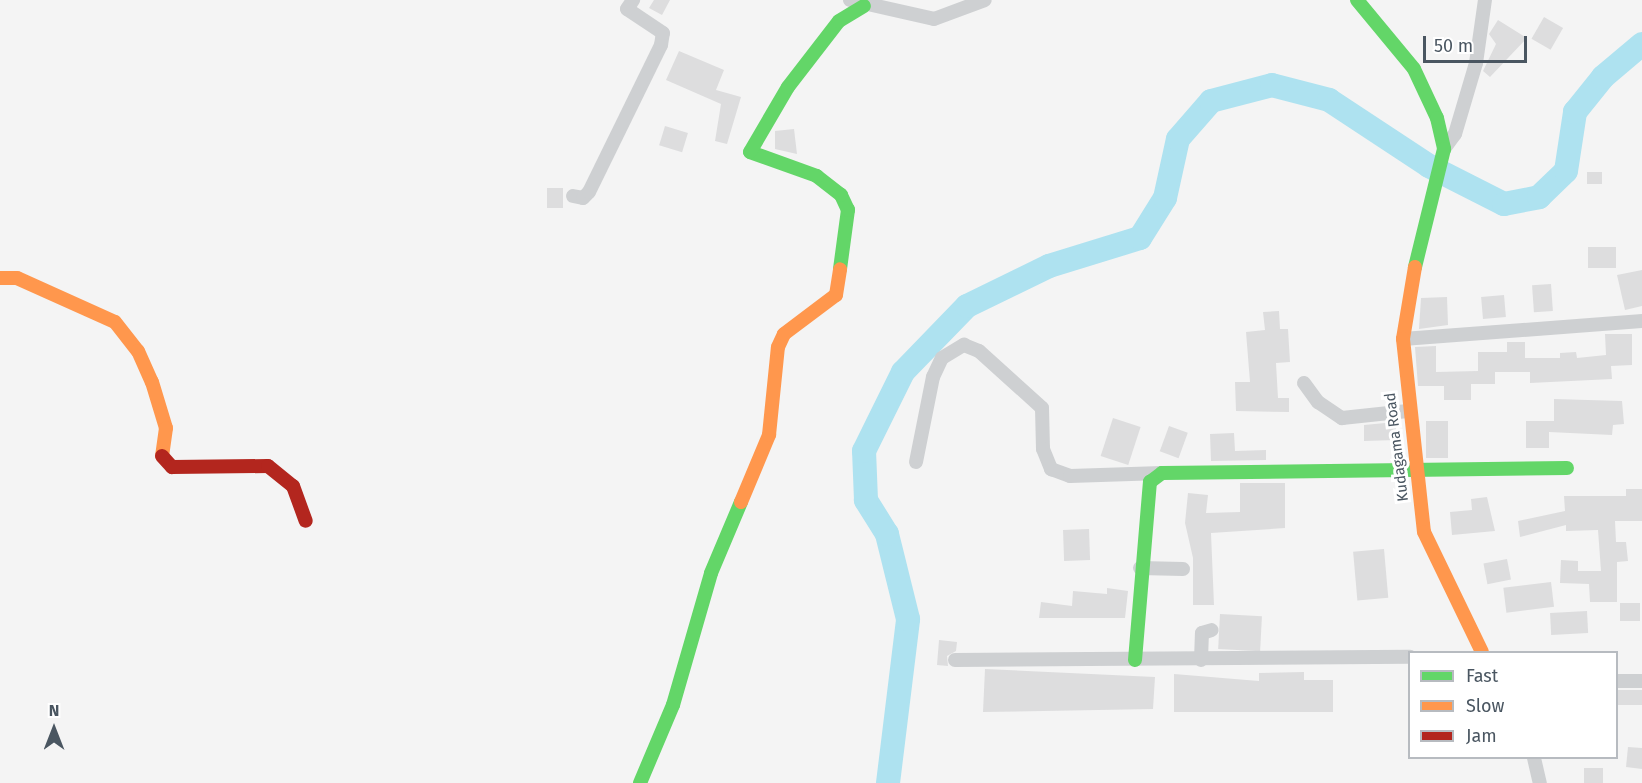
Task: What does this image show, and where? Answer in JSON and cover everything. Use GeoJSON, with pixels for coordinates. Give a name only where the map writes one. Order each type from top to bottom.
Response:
{"type":"FeatureCollection","features":[{"type":"Feature","properties":{"kind":"street"},"geometry":{"type":"LineString","coordinates":[[573,196],[583,198],[589,192],[661,45],[663,33],[627,9],[633,0]]}},
{"type":"Feature","properties":{"kind":"street"},"geometry":{"type":"LineString","coordinates":[[850,0],[895,14],[934,18],[985,0]]}},
{"type":"Feature","properties":{"kind":"street"},"geometry":{"type":"LineString","coordinates":[[895,14],[900,0]]}},
{"type":"Feature","properties":{"kind":"street"},"geometry":{"type":"LineString","coordinates":[[1357,0],[1414,69],[1437,118],[1444,149]]}},
{"type":"Feature","properties":{"kind":"street"},"geometry":{"type":"LineString","coordinates":[[1444,149],[1455,134],[1476,63],[1485,0]]}},
{"type":"Feature","properties":{"kind":"street"},"geometry":{"type":"LineString","coordinates":[[640,783],[673,705],[711,573],[769,435],[778,347],[784,334],[836,296],[848,210],[841,195],[817,177],[750,152],[788,87],[839,21],[864,6]]}},
{"type":"Feature","properties":{"kind":"street","name":"Kudagama Road"},"geometry":{"type":"LineString","coordinates":[[1444,149],[1422,227],[1403,339],[1408,411],[1424,532],[1482,651]]}},
{"type":"Feature","properties":{"kind":"street"},"geometry":{"type":"LineString","coordinates":[[0,278],[17,278],[115,322],[138,351],[152,382],[166,428],[160,453],[172,467],[268,466],[293,486],[306,521]]}},
{"type":"Feature","properties":{"kind":"street"},"geometry":{"type":"LineString","coordinates":[[1403,339],[1642,321]]}},
{"type":"Feature","properties":{"kind":"street"},"geometry":{"type":"LineString","coordinates":[[916,462],[933,377],[942,358],[964,345],[979,351],[1042,408],[1043,449],[1051,469],[1070,477],[1415,466],[1567,468]]}},
{"type":"Feature","properties":{"kind":"street"},"geometry":{"type":"LineString","coordinates":[[1304,384],[1318,402],[1342,418],[1408,411]]}},
{"type":"Feature","properties":{"kind":"street"},"geometry":{"type":"LineString","coordinates":[[1135,660],[1140,568],[1150,482],[1162,473]]}},
{"type":"Feature","properties":{"kind":"street"},"geometry":{"type":"LineString","coordinates":[[1140,568],[1183,569]]}},
{"type":"Feature","properties":{"kind":"street"},"geometry":{"type":"LineString","coordinates":[[1201,660],[1202,633],[1212,630]]}},
{"type":"Feature","properties":{"kind":"street"},"geometry":{"type":"LineString","coordinates":[[955,660],[1408,657]]}},
{"type":"Feature","properties":{"kind":"street"},"geometry":{"type":"LineString","coordinates":[[1618,681],[1642,681]]}},
{"type":"Feature","properties":{"kind":"street"},"geometry":{"type":"LineString","coordinates":[[1534,759],[1540,783]]}},
{"type":"Feature","properties":{"kind":"building"},"geometry":{"type":"Polygon","coordinates":[[[654,0],[670,0],[662,15],[649,8],[654,0]]]}},
{"type":"Feature","properties":{"kind":"building"},"geometry":{"type":"Polygon","coordinates":[[[1544,17],[1563,28],[1551,50],[1532,39],[1544,17]]]}},
{"type":"Feature","properties":{"kind":"building"},"geometry":{"type":"Polygon","coordinates":[[[1498,20],[1527,38],[1490,77],[1483,71],[1496,44],[1489,34],[1498,20]]]}},
{"type":"Feature","properties":{"kind":"building"},"geometry":{"type":"Polygon","coordinates":[[[679,51],[724,70],[716,90],[741,97],[727,144],[715,141],[721,104],[666,80],[679,51]]]}},
{"type":"Feature","properties":{"kind":"building"},"geometry":{"type":"Polygon","coordinates":[[[665,126],[688,133],[682,152],[659,145],[665,126]]]}},
{"type":"Feature","properties":{"kind":"building"},"geometry":{"type":"Polygon","coordinates":[[[794,129],[797,154],[775,149],[775,131],[794,129]]]}},
{"type":"Feature","properties":{"kind":"building"},"geometry":{"type":"Polygon","coordinates":[[[1587,172],[1602,172],[1602,184],[1587,184],[1587,172]]]}},
{"type":"Feature","properties":{"kind":"building"},"geometry":{"type":"Polygon","coordinates":[[[547,188],[563,188],[563,208],[547,208],[547,188]]]}},
{"type":"Feature","properties":{"kind":"building"},"geometry":{"type":"Polygon","coordinates":[[[1588,247],[1616,247],[1616,268],[1588,268],[1588,247]]]}},
{"type":"Feature","properties":{"kind":"building"},"geometry":{"type":"Polygon","coordinates":[[[1642,270],[1642,306],[1625,310],[1617,275],[1642,270]]]}},
{"type":"Feature","properties":{"kind":"building"},"geometry":{"type":"Polygon","coordinates":[[[1551,284],[1553,311],[1534,312],[1532,285],[1551,284]]]}},
{"type":"Feature","properties":{"kind":"building"},"geometry":{"type":"Polygon","coordinates":[[[1504,295],[1506,317],[1483,319],[1481,297],[1504,295]]]}},
{"type":"Feature","properties":{"kind":"building"},"geometry":{"type":"Polygon","coordinates":[[[1447,297],[1448,325],[1419,329],[1421,298],[1447,297]]]}},
{"type":"Feature","properties":{"kind":"building"},"geometry":{"type":"Polygon","coordinates":[[[1279,311],[1280,329],[1288,329],[1290,362],[1276,363],[1278,398],[1289,398],[1289,412],[1236,411],[1235,382],[1250,382],[1246,332],[1265,330],[1263,312],[1279,311]]]}},
{"type":"Feature","properties":{"kind":"building"},"geometry":{"type":"Polygon","coordinates":[[[1605,334],[1632,334],[1632,365],[1611,366],[1612,379],[1530,383],[1530,372],[1495,372],[1495,384],[1471,384],[1471,400],[1444,400],[1444,386],[1418,386],[1415,347],[1436,346],[1436,372],[1478,371],[1478,352],[1507,352],[1507,342],[1525,342],[1525,358],[1560,358],[1560,353],[1576,352],[1577,358],[1606,355],[1605,334]]]}},
{"type":"Feature","properties":{"kind":"building"},"geometry":{"type":"Polygon","coordinates":[[[1554,399],[1622,401],[1624,424],[1613,425],[1612,435],[1549,432],[1549,448],[1526,448],[1526,421],[1554,421],[1554,399]]]}},
{"type":"Feature","properties":{"kind":"building"},"geometry":{"type":"Polygon","coordinates":[[[1113,418],[1141,427],[1128,465],[1101,456],[1113,418]]]}},
{"type":"Feature","properties":{"kind":"building"},"geometry":{"type":"Polygon","coordinates":[[[1426,421],[1448,421],[1448,458],[1426,458],[1426,421]]]}},
{"type":"Feature","properties":{"kind":"building"},"geometry":{"type":"Polygon","coordinates":[[[1396,422],[1396,440],[1364,441],[1364,425],[1396,422]]]}},
{"type":"Feature","properties":{"kind":"building"},"geometry":{"type":"Polygon","coordinates":[[[1169,426],[1188,433],[1179,458],[1160,451],[1169,426]]]}},
{"type":"Feature","properties":{"kind":"building"},"geometry":{"type":"Polygon","coordinates":[[[1234,433],[1235,451],[1266,450],[1266,460],[1211,461],[1210,434],[1234,433]]]}},
{"type":"Feature","properties":{"kind":"building"},"geometry":{"type":"Polygon","coordinates":[[[1240,483],[1285,483],[1285,528],[1211,533],[1214,605],[1193,605],[1193,558],[1185,523],[1188,493],[1208,495],[1206,513],[1240,512],[1240,483]]]}},
{"type":"Feature","properties":{"kind":"building"},"geometry":{"type":"Polygon","coordinates":[[[1626,489],[1642,489],[1642,521],[1615,521],[1616,542],[1626,542],[1628,561],[1617,562],[1617,602],[1590,602],[1589,584],[1560,583],[1561,560],[1578,561],[1578,571],[1601,571],[1598,530],[1566,531],[1566,525],[1520,537],[1518,521],[1565,511],[1564,496],[1626,496],[1626,489]]]}},
{"type":"Feature","properties":{"kind":"building"},"geometry":{"type":"Polygon","coordinates":[[[1487,497],[1495,531],[1452,535],[1450,512],[1472,510],[1471,499],[1487,497]]]}},
{"type":"Feature","properties":{"kind":"building"},"geometry":{"type":"Polygon","coordinates":[[[1089,529],[1090,560],[1064,561],[1063,530],[1089,529]]]}},
{"type":"Feature","properties":{"kind":"building"},"geometry":{"type":"Polygon","coordinates":[[[1384,549],[1388,598],[1357,601],[1353,552],[1384,549]]]}},
{"type":"Feature","properties":{"kind":"building"},"geometry":{"type":"Polygon","coordinates":[[[1507,559],[1511,580],[1487,584],[1483,564],[1507,559]]]}},
{"type":"Feature","properties":{"kind":"building"},"geometry":{"type":"Polygon","coordinates":[[[1551,582],[1554,607],[1506,613],[1503,588],[1551,582]]]}},
{"type":"Feature","properties":{"kind":"building"},"geometry":{"type":"Polygon","coordinates":[[[1107,588],[1128,591],[1125,618],[1039,618],[1041,602],[1072,606],[1073,591],[1107,594],[1107,588]]]}},
{"type":"Feature","properties":{"kind":"building"},"geometry":{"type":"Polygon","coordinates":[[[1620,603],[1640,603],[1640,621],[1620,621],[1620,603]]]}},
{"type":"Feature","properties":{"kind":"building"},"geometry":{"type":"Polygon","coordinates":[[[1587,611],[1588,633],[1551,635],[1550,613],[1587,611]]]}},
{"type":"Feature","properties":{"kind":"building"},"geometry":{"type":"Polygon","coordinates":[[[1220,614],[1262,616],[1260,651],[1218,649],[1220,614]]]}},
{"type":"Feature","properties":{"kind":"building"},"geometry":{"type":"Polygon","coordinates":[[[939,640],[957,642],[956,651],[947,656],[948,666],[937,665],[939,640]]]}},
{"type":"Feature","properties":{"kind":"building"},"geometry":{"type":"Polygon","coordinates":[[[985,669],[1155,677],[1153,709],[983,712],[985,669]]]}},
{"type":"Feature","properties":{"kind":"building"},"geometry":{"type":"Polygon","coordinates":[[[1304,672],[1304,680],[1333,680],[1333,712],[1174,712],[1174,674],[1259,681],[1259,673],[1304,672]]]}},
{"type":"Feature","properties":{"kind":"building"},"geometry":{"type":"Polygon","coordinates":[[[1618,690],[1642,690],[1642,705],[1618,705],[1618,690]]]}},
{"type":"Feature","properties":{"kind":"building"},"geometry":{"type":"Polygon","coordinates":[[[1628,747],[1642,748],[1642,769],[1626,767],[1628,747]]]}},
{"type":"Feature","properties":{"kind":"building"},"geometry":{"type":"Polygon","coordinates":[[[1584,768],[1603,768],[1603,783],[1584,783],[1584,768]]]}},
{"type":"Feature","properties":{"kind":"waterway"},"geometry":{"type":"LineString","coordinates":[[888,783],[908,619],[887,534],[866,500],[864,451],[903,372],[967,306],[1049,266],[1140,238],[1165,198],[1178,139],[1211,101],[1272,85],[1329,100],[1429,166],[1504,204],[1539,197],[1566,171],[1575,112],[1603,77],[1642,44]]}},
{"type":"Feature","properties":{"kind":"traffic: fast"},"geometry":{"type":"LineString","coordinates":[[1357,0],[1414,69],[1437,118],[1444,149],[1415,267]]}},
{"type":"Feature","properties":{"kind":"traffic: fast"},"geometry":{"type":"LineString","coordinates":[[840,269],[848,210],[841,195],[817,176],[750,152],[788,87],[839,21],[864,6]]}},
{"type":"Feature","properties":{"kind":"traffic: fast"},"geometry":{"type":"LineString","coordinates":[[1135,660],[1150,482],[1162,473],[1567,468]]}},
{"type":"Feature","properties":{"kind":"traffic: fast"},"geometry":{"type":"LineString","coordinates":[[640,783],[673,705],[711,573],[741,502]]}},
{"type":"Feature","properties":{"kind":"traffic: slow"},"geometry":{"type":"LineString","coordinates":[[1415,267],[1403,339],[1424,532],[1482,651]]}},
{"type":"Feature","properties":{"kind":"traffic: slow"},"geometry":{"type":"LineString","coordinates":[[741,502],[769,435],[778,347],[784,334],[836,295],[840,269]]}},
{"type":"Feature","properties":{"kind":"traffic: slow"},"geometry":{"type":"LineString","coordinates":[[0,278],[17,278],[115,322],[138,351],[152,382],[166,428],[162,456]]}},
{"type":"Feature","properties":{"kind":"traffic: jam"},"geometry":{"type":"LineString","coordinates":[[162,456],[172,467],[268,466],[293,486],[306,521]]}}]}
